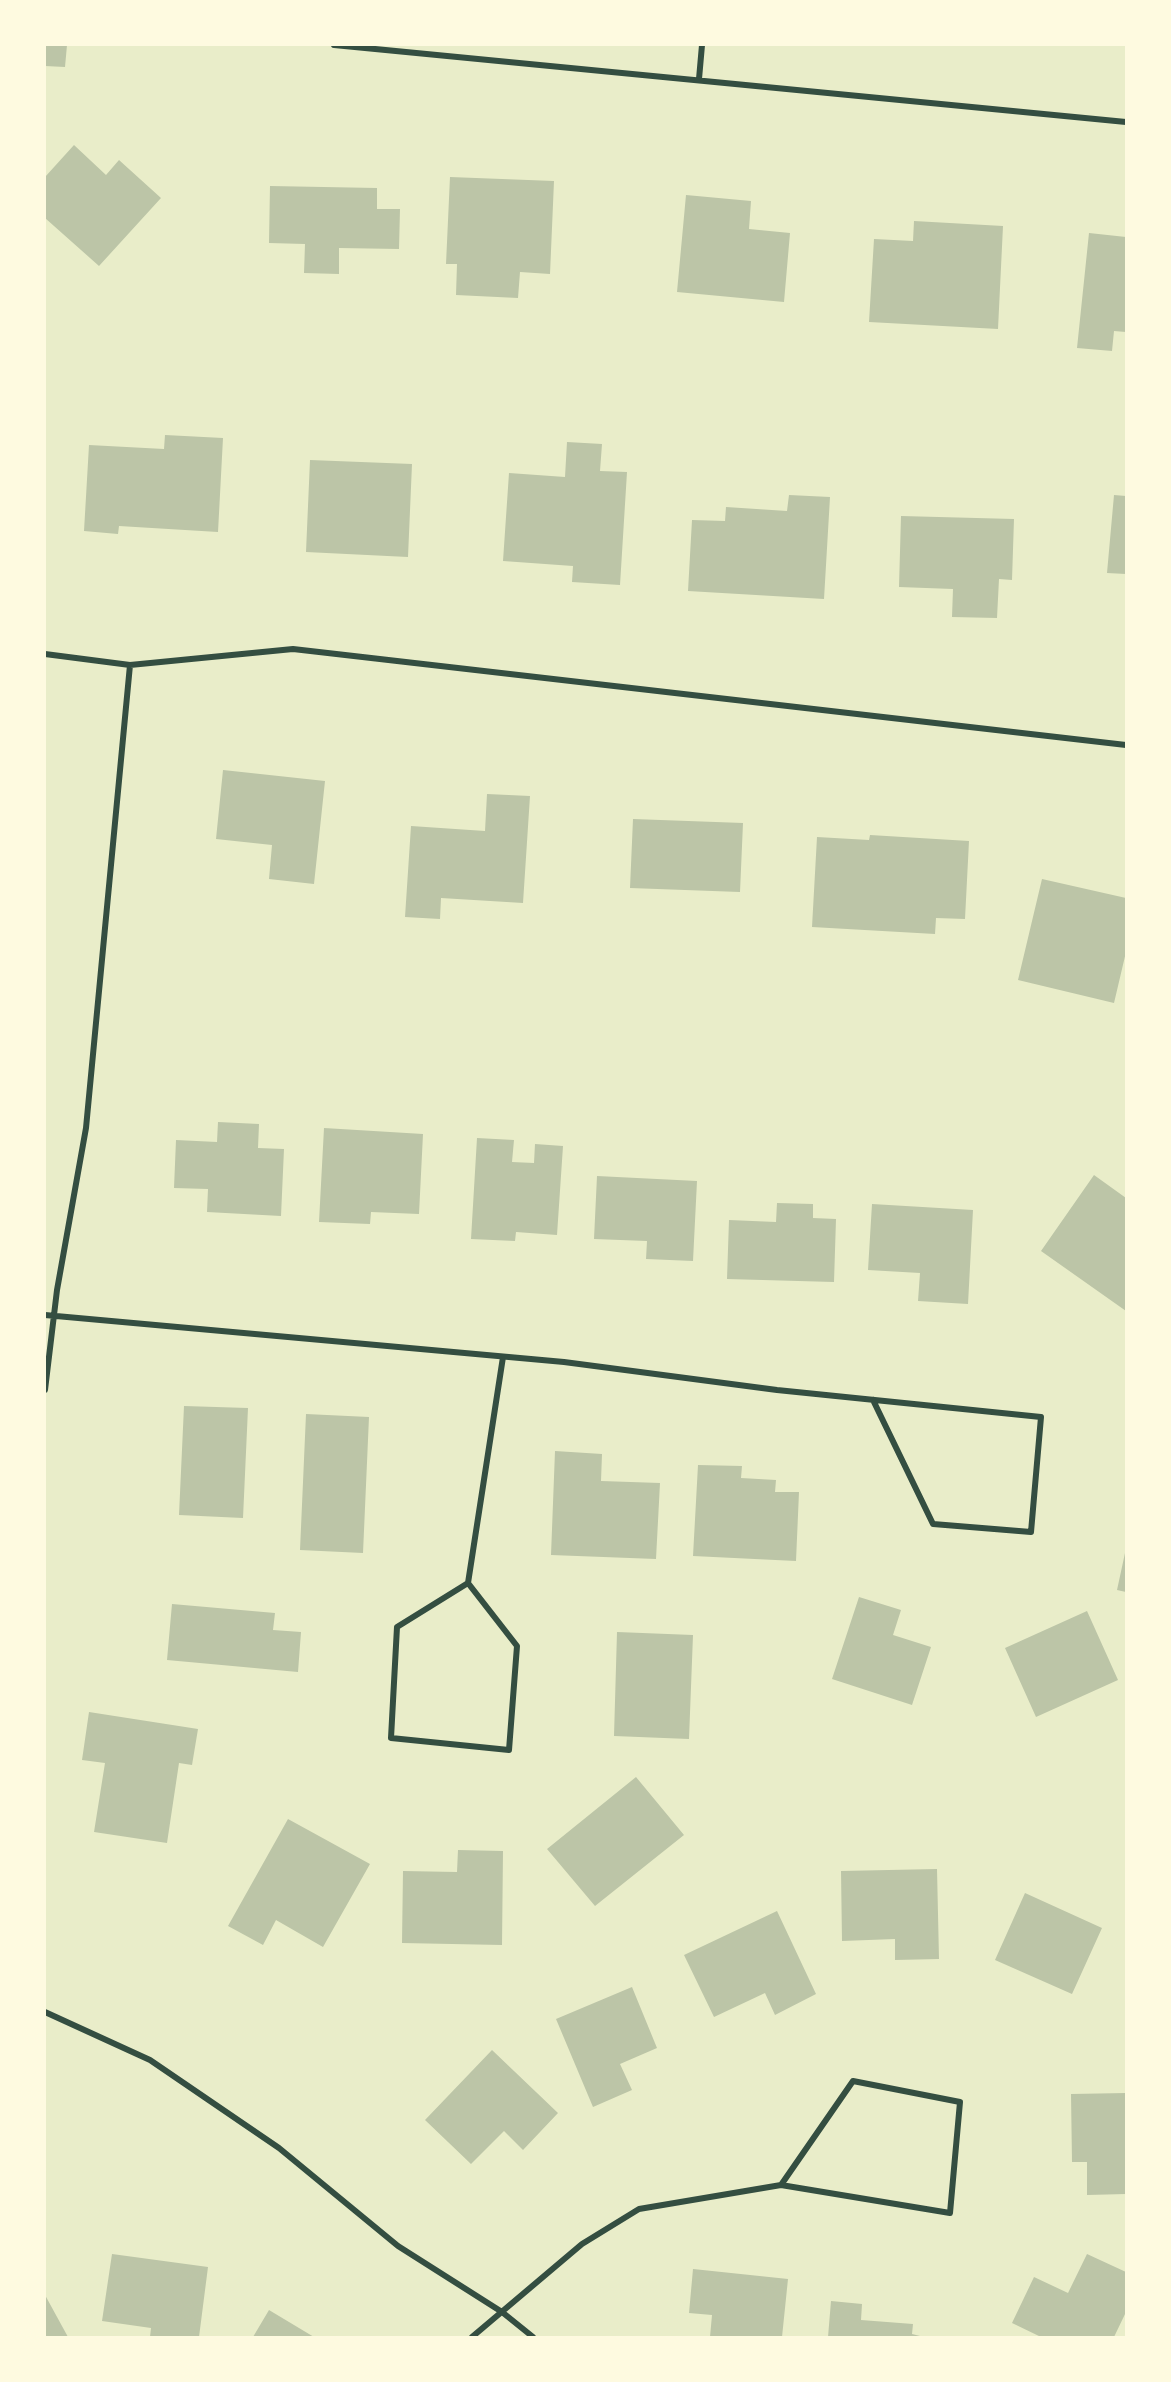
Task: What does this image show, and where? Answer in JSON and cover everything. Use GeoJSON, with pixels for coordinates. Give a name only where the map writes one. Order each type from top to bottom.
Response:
{"type":"FeatureCollection","features":[{"type":"Feature","properties":{"kind":"street"},"geometry":{"type":"LineString","coordinates":[[334,45],[1126,122]]}},
{"type":"Feature","properties":{"kind":"street"},"geometry":{"type":"LineString","coordinates":[[699,80],[702,45]]}},
{"type":"Feature","properties":{"kind":"street"},"geometry":{"type":"LineString","coordinates":[[45,654],[130,665],[293,649],[1126,745]]}},
{"type":"Feature","properties":{"kind":"street"},"geometry":{"type":"LineString","coordinates":[[45,1390],[54,1316],[86,1128],[130,665]]}},
{"type":"Feature","properties":{"kind":"street"},"geometry":{"type":"LineString","coordinates":[[45,1315],[503,1357],[1041,1417],[1031,1532],[933,1524],[873,1400]]}},
{"type":"Feature","properties":{"kind":"street"},"geometry":{"type":"LineString","coordinates":[[468,1582],[397,1627],[391,1738],[509,1750],[517,1646],[468,1582],[503,1357]]}},
{"type":"Feature","properties":{"kind":"street"},"geometry":{"type":"LineString","coordinates":[[45,2012],[150,2060],[279,2148],[398,2246],[502,2312],[533,2337]]}},
{"type":"Feature","properties":{"kind":"street"},"geometry":{"type":"LineString","coordinates":[[472,2337],[582,2244],[639,2209],[781,2185],[950,2213],[960,2102],[853,2081],[781,2185]]}},
{"type":"Feature","properties":{"kind":"building"},"geometry":{"type":"Polygon","coordinates":[[[45,45],[67,45],[65,67],[45,66],[45,45]]]}},
{"type":"Feature","properties":{"kind":"building"},"geometry":{"type":"Polygon","coordinates":[[[74,145],[106,175],[119,160],[161,198],[99,266],[45,218],[45,177],[74,145]]]}},
{"type":"Feature","properties":{"kind":"building"},"geometry":{"type":"Polygon","coordinates":[[[450,177],[554,181],[550,274],[520,272],[518,298],[456,295],[457,264],[446,264],[450,177]]]}},
{"type":"Feature","properties":{"kind":"building"},"geometry":{"type":"Polygon","coordinates":[[[270,186],[377,188],[377,209],[400,209],[399,249],[339,248],[339,274],[304,273],[305,244],[269,243],[270,186]]]}},
{"type":"Feature","properties":{"kind":"building"},"geometry":{"type":"Polygon","coordinates":[[[686,195],[751,201],[749,229],[790,233],[784,302],[677,292],[686,195]]]}},
{"type":"Feature","properties":{"kind":"building"},"geometry":{"type":"Polygon","coordinates":[[[914,221],[1003,226],[998,329],[869,322],[874,239],[913,241],[914,221]]]}},
{"type":"Feature","properties":{"kind":"building"},"geometry":{"type":"Polygon","coordinates":[[[1089,233],[1126,237],[1126,332],[1114,331],[1112,351],[1077,348],[1089,233]]]}},
{"type":"Feature","properties":{"kind":"building"},"geometry":{"type":"Polygon","coordinates":[[[165,435],[223,438],[218,532],[119,526],[118,534],[84,531],[89,445],[164,449],[165,435]]]}},
{"type":"Feature","properties":{"kind":"building"},"geometry":{"type":"Polygon","coordinates":[[[567,442],[602,444],[600,471],[627,472],[620,585],[572,582],[573,566],[503,561],[509,473],[565,477],[567,442]]]}},
{"type":"Feature","properties":{"kind":"building"},"geometry":{"type":"Polygon","coordinates":[[[310,460],[412,464],[408,557],[306,552],[310,460]]]}},
{"type":"Feature","properties":{"kind":"building"},"geometry":{"type":"Polygon","coordinates":[[[789,495],[830,497],[824,599],[688,591],[692,520],[725,521],[726,507],[787,511],[789,495]]]}},
{"type":"Feature","properties":{"kind":"building"},"geometry":{"type":"Polygon","coordinates":[[[1114,495],[1126,496],[1126,574],[1107,573],[1114,495]]]}},
{"type":"Feature","properties":{"kind":"building"},"geometry":{"type":"Polygon","coordinates":[[[901,516],[1014,519],[1012,580],[999,579],[997,618],[952,617],[953,589],[899,587],[901,516]]]}},
{"type":"Feature","properties":{"kind":"building"},"geometry":{"type":"Polygon","coordinates":[[[223,770],[325,781],[314,884],[269,879],[272,845],[216,839],[223,770]]]}},
{"type":"Feature","properties":{"kind":"building"},"geometry":{"type":"Polygon","coordinates":[[[487,794],[530,796],[523,903],[441,898],[440,919],[405,917],[411,826],[485,831],[487,794]]]}},
{"type":"Feature","properties":{"kind":"building"},"geometry":{"type":"Polygon","coordinates":[[[633,819],[743,823],[740,892],[630,888],[633,819]]]}},
{"type":"Feature","properties":{"kind":"building"},"geometry":{"type":"Polygon","coordinates":[[[870,835],[969,841],[965,919],[936,918],[935,934],[812,927],[817,837],[869,840],[870,835]]]}},
{"type":"Feature","properties":{"kind":"building"},"geometry":{"type":"Polygon","coordinates":[[[1042,879],[1126,898],[1126,952],[1114,1003],[1018,980],[1042,879]]]}},
{"type":"Feature","properties":{"kind":"building"},"geometry":{"type":"Polygon","coordinates":[[[218,1122],[259,1124],[258,1148],[284,1149],[281,1216],[207,1212],[208,1189],[174,1188],[176,1140],[217,1142],[218,1122]]]}},
{"type":"Feature","properties":{"kind":"building"},"geometry":{"type":"Polygon","coordinates":[[[324,1128],[423,1134],[419,1214],[371,1212],[370,1224],[319,1222],[324,1128]]]}},
{"type":"Feature","properties":{"kind":"building"},"geometry":{"type":"Polygon","coordinates":[[[477,1138],[514,1140],[512,1162],[534,1163],[535,1144],[563,1146],[557,1235],[516,1232],[515,1241],[471,1239],[477,1138]]]}},
{"type":"Feature","properties":{"kind":"building"},"geometry":{"type":"Polygon","coordinates":[[[1094,1175],[1126,1198],[1126,1311],[1041,1251],[1094,1175]]]}},
{"type":"Feature","properties":{"kind":"building"},"geometry":{"type":"Polygon","coordinates":[[[597,1176],[697,1181],[693,1261],[646,1259],[647,1241],[594,1239],[597,1176]]]}},
{"type":"Feature","properties":{"kind":"building"},"geometry":{"type":"Polygon","coordinates":[[[777,1203],[813,1204],[813,1218],[836,1219],[834,1282],[727,1279],[729,1220],[776,1222],[777,1203]]]}},
{"type":"Feature","properties":{"kind":"building"},"geometry":{"type":"Polygon","coordinates":[[[872,1204],[973,1210],[968,1304],[918,1301],[920,1273],[868,1270],[872,1204]]]}},
{"type":"Feature","properties":{"kind":"building"},"geometry":{"type":"Polygon","coordinates":[[[184,1406],[248,1408],[243,1518],[179,1515],[184,1406]]]}},
{"type":"Feature","properties":{"kind":"building"},"geometry":{"type":"Polygon","coordinates":[[[306,1414],[369,1417],[363,1553],[300,1550],[306,1414]]]}},
{"type":"Feature","properties":{"kind":"building"},"geometry":{"type":"Polygon","coordinates":[[[555,1451],[602,1454],[601,1481],[660,1483],[656,1559],[551,1555],[555,1451]]]}},
{"type":"Feature","properties":{"kind":"building"},"geometry":{"type":"Polygon","coordinates":[[[698,1465],[742,1466],[741,1478],[776,1480],[775,1492],[799,1492],[796,1561],[693,1556],[698,1465]]]}},
{"type":"Feature","properties":{"kind":"building"},"geometry":{"type":"Polygon","coordinates":[[[1126,1553],[1126,1592],[1117,1590],[1126,1553]]]}},
{"type":"Feature","properties":{"kind":"building"},"geometry":{"type":"Polygon","coordinates":[[[859,1597],[901,1610],[893,1635],[931,1647],[912,1705],[832,1679],[859,1597]]]}},
{"type":"Feature","properties":{"kind":"building"},"geometry":{"type":"Polygon","coordinates":[[[172,1604],[275,1613],[273,1630],[301,1632],[298,1672],[167,1660],[172,1604]]]}},
{"type":"Feature","properties":{"kind":"building"},"geometry":{"type":"Polygon","coordinates":[[[1087,1611],[1118,1680],[1036,1717],[1005,1648],[1087,1611]]]}},
{"type":"Feature","properties":{"kind":"building"},"geometry":{"type":"Polygon","coordinates":[[[617,1632],[693,1635],[689,1739],[614,1736],[617,1632]]]}},
{"type":"Feature","properties":{"kind":"building"},"geometry":{"type":"Polygon","coordinates":[[[89,1712],[198,1729],[192,1765],[179,1763],[167,1843],[94,1832],[105,1763],[82,1760],[89,1712]]]}},
{"type":"Feature","properties":{"kind":"building"},"geometry":{"type":"Polygon","coordinates":[[[636,1777],[684,1835],[595,1906],[547,1849],[636,1777]]]}},
{"type":"Feature","properties":{"kind":"building"},"geometry":{"type":"Polygon","coordinates":[[[288,1819],[370,1864],[323,1947],[276,1920],[263,1945],[228,1926],[288,1819]]]}},
{"type":"Feature","properties":{"kind":"building"},"geometry":{"type":"Polygon","coordinates":[[[458,1850],[503,1851],[502,1945],[402,1943],[403,1871],[457,1872],[458,1850]]]}},
{"type":"Feature","properties":{"kind":"building"},"geometry":{"type":"Polygon","coordinates":[[[937,1869],[939,1959],[895,1960],[895,1939],[842,1941],[841,1871],[937,1869]]]}},
{"type":"Feature","properties":{"kind":"building"},"geometry":{"type":"Polygon","coordinates":[[[1025,1893],[1102,1928],[1072,1994],[995,1960],[1025,1893]]]}},
{"type":"Feature","properties":{"kind":"building"},"geometry":{"type":"Polygon","coordinates":[[[777,1911],[816,1994],[775,2015],[765,1993],[714,2017],[684,1955],[777,1911]]]}},
{"type":"Feature","properties":{"kind":"building"},"geometry":{"type":"Polygon","coordinates":[[[632,1987],[657,2048],[620,2064],[632,2090],[593,2107],[556,2019],[632,1987]]]}},
{"type":"Feature","properties":{"kind":"building"},"geometry":{"type":"Polygon","coordinates":[[[492,2050],[558,2113],[523,2150],[504,2131],[471,2164],[425,2120],[492,2050]]]}},
{"type":"Feature","properties":{"kind":"building"},"geometry":{"type":"Polygon","coordinates":[[[1126,2093],[1126,2194],[1087,2195],[1087,2162],[1072,2162],[1071,2094],[1126,2093]]]}},
{"type":"Feature","properties":{"kind":"building"},"geometry":{"type":"Polygon","coordinates":[[[112,2254],[208,2267],[199,2337],[150,2337],[151,2328],[102,2321],[112,2254]]]}},
{"type":"Feature","properties":{"kind":"building"},"geometry":{"type":"Polygon","coordinates":[[[1087,2254],[1126,2272],[1126,2312],[1114,2337],[1041,2337],[1012,2323],[1034,2277],[1068,2293],[1087,2254]]]}},
{"type":"Feature","properties":{"kind":"building"},"geometry":{"type":"Polygon","coordinates":[[[693,2269],[788,2279],[782,2337],[710,2337],[712,2315],[689,2313],[693,2269]]]}},
{"type":"Feature","properties":{"kind":"building"},"geometry":{"type":"Polygon","coordinates":[[[45,2295],[68,2337],[45,2337],[45,2295]]]}},
{"type":"Feature","properties":{"kind":"building"},"geometry":{"type":"Polygon","coordinates":[[[831,2301],[862,2304],[861,2320],[913,2324],[912,2334],[924,2337],[828,2337],[831,2301]]]}},
{"type":"Feature","properties":{"kind":"building"},"geometry":{"type":"Polygon","coordinates":[[[269,2310],[314,2337],[253,2337],[269,2310]]]}}]}
